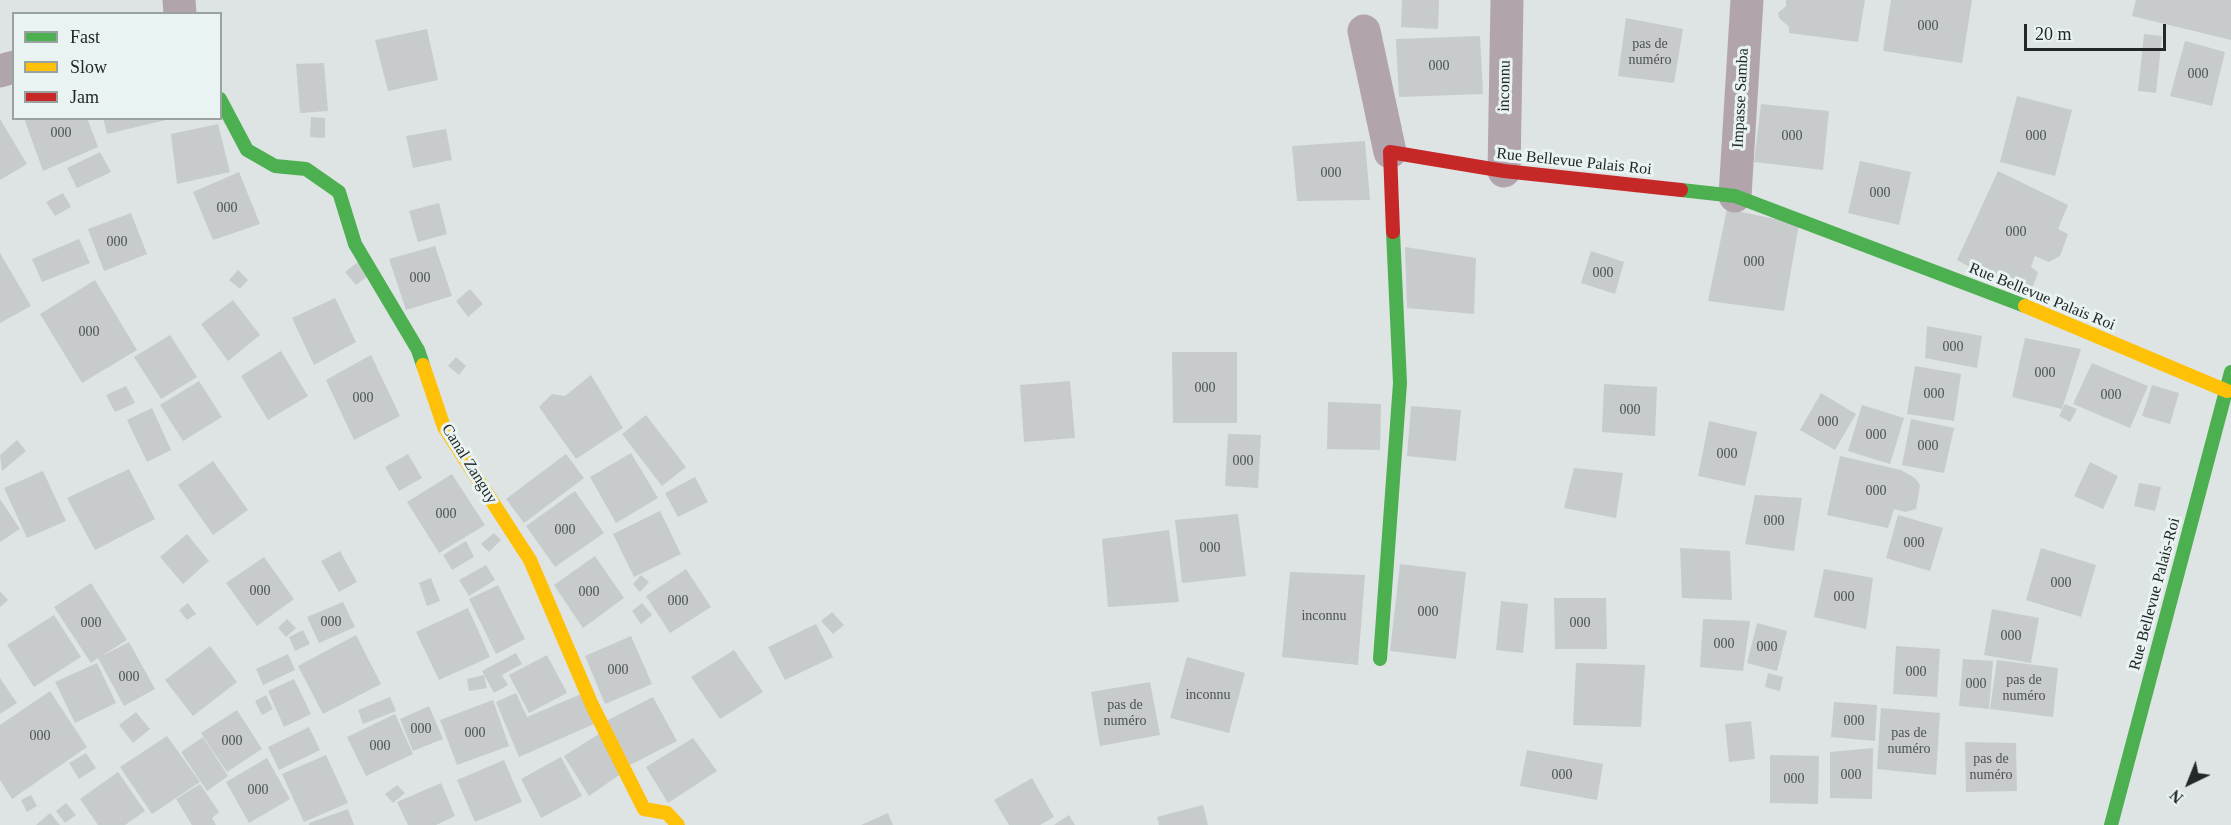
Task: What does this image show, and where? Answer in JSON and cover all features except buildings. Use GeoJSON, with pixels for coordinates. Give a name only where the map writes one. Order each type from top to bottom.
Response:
{"type":"FeatureCollection","features":[{"type":"Feature","properties":{"kind":"street","name":"inconnu"},"geometry":{"type":"LineString","coordinates":[[1504,171],[1507,0]]}},
{"type":"Feature","properties":{"kind":"street","name":"Impasse Samba"},"geometry":{"type":"LineString","coordinates":[[1735,196],[1747,0]]}},
{"type":"Feature","properties":{"kind":"street"},"geometry":{"type":"LineString","coordinates":[[1364,31],[1390,152],[1400,383],[1380,659]]}},
{"type":"Feature","properties":{"kind":"street","name":"Canal Zanguy"},"geometry":{"type":"LineString","coordinates":[[222,103],[247,150],[275,166],[306,169],[339,192],[355,244],[418,350],[444,427],[530,560],[592,705],[644,810],[667,813],[678,825]]}},
{"type":"Feature","properties":{"kind":"street","name":"Rue Bellevue Palais Roi"},"geometry":{"type":"LineString","coordinates":[[1390,152],[1504,171],[1735,196],[1998,295],[2226,391]]}},
{"type":"Feature","properties":{"kind":"street","name":"Rue Bellevue Palais-Roi"},"geometry":{"type":"LineString","coordinates":[[2111,825],[2231,372]]}},
{"type":"Feature","properties":{"kind":"traffic: fast"},"geometry":{"type":"LineString","coordinates":[[222,103],[247,150],[275,166],[306,169],[339,192],[355,244],[418,350],[423,365]]}},
{"type":"Feature","properties":{"kind":"traffic: fast"},"geometry":{"type":"LineString","coordinates":[[1681,190],[1735,196],[2025,306]]}},
{"type":"Feature","properties":{"kind":"traffic: fast"},"geometry":{"type":"LineString","coordinates":[[1380,659],[1400,383],[1393,232]]}},
{"type":"Feature","properties":{"kind":"traffic: fast"},"geometry":{"type":"LineString","coordinates":[[2111,825],[2231,372]]}},
{"type":"Feature","properties":{"kind":"traffic: slow"},"geometry":{"type":"LineString","coordinates":[[2025,306],[2227,391]]}},
{"type":"Feature","properties":{"kind":"traffic: slow"},"geometry":{"type":"LineString","coordinates":[[423,365],[444,427],[530,560],[592,705],[644,809],[667,813],[678,825]]}},
{"type":"Feature","properties":{"kind":"traffic: jam"},"geometry":{"type":"LineString","coordinates":[[1393,232],[1390,152],[1504,171],[1681,190]]}}]}
